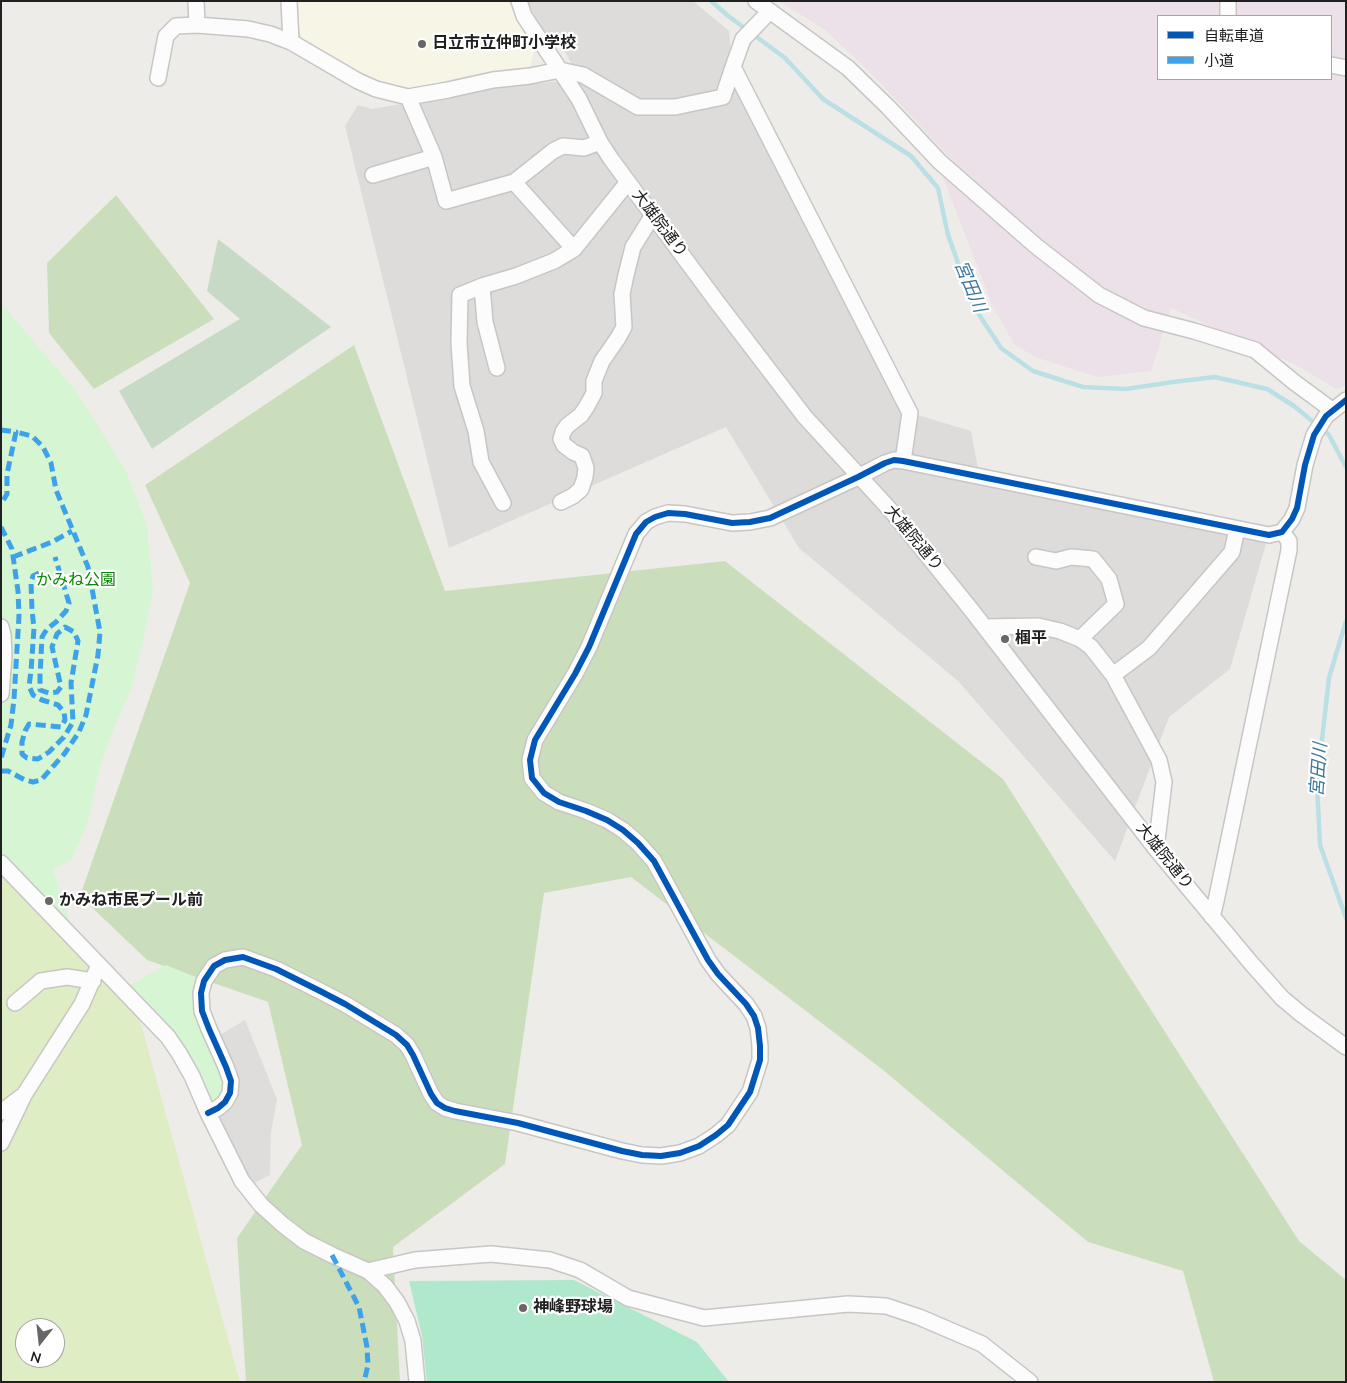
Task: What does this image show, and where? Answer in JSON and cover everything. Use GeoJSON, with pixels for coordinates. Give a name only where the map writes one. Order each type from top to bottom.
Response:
{"type":"FeatureCollection","features":[{"type":"Feature","properties":{"kind":"street"},"geometry":{"type":"LineString","coordinates":[[196,1],[197,25]]}},
{"type":"Feature","properties":{"kind":"street"},"geometry":{"type":"LineString","coordinates":[[289,1],[291,42]]}},
{"type":"Feature","properties":{"kind":"street","name":"大雄院通り"},"geometry":{"type":"LineString","coordinates":[[519,1],[524,16],[579,99],[600,142],[717,302],[805,417],[858,477],[894,514],[985,627],[1156,849],[1212,917],[1282,998],[1346,1047]]}},
{"type":"Feature","properties":{"kind":"street"},"geometry":{"type":"LineString","coordinates":[[756,1],[848,68],[940,162],[1036,246],[1099,295],[1144,318],[1255,350],[1329,413]]}},
{"type":"Feature","properties":{"kind":"street"},"geometry":{"type":"LineString","coordinates":[[1228,1],[1228,15]]}},
{"type":"Feature","properties":{"kind":"street"},"geometry":{"type":"LineString","coordinates":[[158,78],[166,36],[176,26],[197,25],[248,29],[270,34],[291,42],[358,81],[376,89],[408,97],[493,80],[530,76],[560,70],[583,75],[638,107],[675,107],[723,97],[743,39],[770,11]]}},
{"type":"Feature","properties":{"kind":"street"},"geometry":{"type":"LineString","coordinates":[[1332,65],[1346,68]]}},
{"type":"Feature","properties":{"kind":"street"},"geometry":{"type":"LineString","coordinates":[[733,67],[910,413],[903,461]]}},
{"type":"Feature","properties":{"kind":"street"},"geometry":{"type":"LineString","coordinates":[[408,97],[434,157],[446,201],[514,182],[552,151],[563,146],[584,148],[600,142]]}},
{"type":"Feature","properties":{"kind":"street"},"geometry":{"type":"LineString","coordinates":[[373,176],[434,157]]}},
{"type":"Feature","properties":{"kind":"street"},"geometry":{"type":"LineString","coordinates":[[514,182],[574,249]]}},
{"type":"Feature","properties":{"kind":"street"},"geometry":{"type":"LineString","coordinates":[[503,503],[481,462],[476,431],[462,386],[459,343],[460,295],[546,264],[574,249],[628,182]]}},
{"type":"Feature","properties":{"kind":"street"},"geometry":{"type":"LineString","coordinates":[[560,502],[573,496],[581,489],[586,468],[582,456],[564,445],[561,439],[563,432],[567,426],[581,415],[587,406],[594,393],[594,381],[602,361],[624,327],[622,294],[628,266],[633,247],[653,215]]}},
{"type":"Feature","properties":{"kind":"street"},"geometry":{"type":"LineString","coordinates":[[482,286],[485,322],[497,368]]}},
{"type":"Feature","properties":{"kind":"street"},"geometry":{"type":"LineString","coordinates":[[208,1113],[225,1102],[230,1092],[231,1081],[202,1011],[202,987],[214,966],[225,960],[243,957],[276,969],[320,990],[396,1035],[407,1045],[413,1055],[431,1094],[445,1108],[518,1123],[642,1155],[661,1156],[680,1153],[699,1146],[728,1125],[750,1092],[760,1060],[758,1028],[754,1016],[708,960],[654,861],[638,843],[623,830],[607,820],[559,802],[544,793],[532,778],[530,760],[535,740],[576,674],[600,622],[636,534],[646,522],[655,517],[668,514],[684,514],[732,523],[770,518],[884,463],[894,460],[1270,535],[1282,532],[1292,519],[1297,508],[1304,465],[1314,435],[1329,413],[1346,400]]}},
{"type":"Feature","properties":{"kind":"street"},"geometry":{"type":"LineString","coordinates":[[1112,674],[1149,648],[1232,552],[1237,529]]}},
{"type":"Feature","properties":{"kind":"street"},"geometry":{"type":"LineString","coordinates":[[1212,917],[1289,550],[1289,540],[1282,532]]}},
{"type":"Feature","properties":{"kind":"street"},"geometry":{"type":"LineString","coordinates":[[1036,557],[1056,561],[1071,557],[1093,559],[1109,579],[1116,604],[1080,639]]}},
{"type":"Feature","properties":{"kind":"street"},"geometry":{"type":"LineString","coordinates":[[985,627],[1038,626],[1060,631],[1080,639],[1091,647],[1112,674],[1159,760],[1164,782],[1156,849]]}},
{"type":"Feature","properties":{"kind":"street"},"geometry":{"type":"LineString","coordinates":[[1,627],[4,656],[1,694]]}},
{"type":"Feature","properties":{"kind":"street"},"geometry":{"type":"LineString","coordinates":[[1,864],[168,1037],[179,1052],[192,1076],[242,1181],[261,1205],[304,1241],[368,1271],[386,1286],[407,1320],[413,1341],[417,1382]]}},
{"type":"Feature","properties":{"kind":"street"},"geometry":{"type":"LineString","coordinates":[[1,1143],[24,1095],[82,1004],[99,965]]}},
{"type":"Feature","properties":{"kind":"street"},"geometry":{"type":"LineString","coordinates":[[15,1003],[41,981],[66,977],[93,981]]}},
{"type":"Feature","properties":{"kind":"street"},"geometry":{"type":"LineString","coordinates":[[1,1112],[24,1095]]}},
{"type":"Feature","properties":{"kind":"street"},"geometry":{"type":"LineString","coordinates":[[368,1271],[415,1260],[491,1254],[550,1260],[580,1270],[628,1298],[704,1318],[848,1304],[886,1306],[919,1316],[982,1344],[1030,1382]]}},
{"type":"Feature","properties":{"kind":"shaded area","name":"日立市立仲町小学校"},"geometry":{"type":"Polygon","coordinates":[[[295,1],[509,1],[535,49],[528,71],[490,71],[408,89],[393,87],[379,84],[304,40],[295,14],[295,1]]]}},
{"type":"Feature","properties":{"kind":"shaded area"},"geometry":{"type":"Polygon","coordinates":[[[527,1],[693,1],[729,31],[734,88],[904,411],[971,431],[981,484],[1267,540],[1230,669],[1169,717],[1115,861],[958,681],[799,548],[726,427],[449,548],[345,126],[358,105],[372,109],[494,88],[580,79],[562,46],[540,27],[527,1]]]}},
{"type":"Feature","properties":{"kind":"shaded area"},"geometry":{"type":"Polygon","coordinates":[[[779,1],[1346,1],[1346,385],[1336,389],[1296,365],[1171,308],[1151,371],[1097,377],[1035,357],[1014,344],[992,305],[943,177],[954,162],[874,76],[825,30],[779,1]]]}},
{"type":"Feature","properties":{"kind":"shaded area"},"geometry":{"type":"Polygon","coordinates":[[[245,1020],[277,1099],[271,1133],[270,1175],[247,1187],[208,1113],[230,1092],[213,1039],[245,1020]]]}},
{"type":"Feature","properties":{"kind":"green space"},"geometry":{"type":"Polygon","coordinates":[[[116,195],[214,319],[94,389],[49,333],[47,263],[116,195]]]}},
{"type":"Feature","properties":{"kind":"green space"},"geometry":{"type":"Polygon","coordinates":[[[218,239],[331,327],[152,449],[119,391],[240,319],[207,291],[218,239]]]}},
{"type":"Feature","properties":{"kind":"green space","name":"かみね公園"},"geometry":{"type":"Polygon","coordinates":[[[1,303],[76,391],[126,471],[147,525],[153,590],[131,689],[100,766],[88,820],[72,859],[53,870],[70,923],[1,851],[1,303]]]}},
{"type":"Feature","properties":{"kind":"green space"},"geometry":{"type":"Polygon","coordinates":[[[354,345],[445,591],[725,561],[1003,779],[1299,1241],[1346,1280],[1346,1382],[1214,1382],[1183,1271],[1088,1242],[883,1070],[631,877],[544,893],[505,1164],[393,1247],[400,1382],[246,1382],[237,1238],[302,1145],[268,1002],[147,960],[80,896],[190,583],[145,485],[354,345]]]}},
{"type":"Feature","properties":{"kind":"green space"},"geometry":{"type":"Polygon","coordinates":[[[1,873],[140,1020],[240,1382],[1,1382],[1,873]]]}},
{"type":"Feature","properties":{"kind":"green space"},"geometry":{"type":"Polygon","coordinates":[[[166,965],[204,981],[201,993],[231,1081],[208,1113],[192,1076],[123,989],[166,965]]]}},
{"type":"Feature","properties":{"kind":"green space","name":"神峰野球場"},"geometry":{"type":"Polygon","coordinates":[[[574,1280],[697,1342],[729,1382],[427,1382],[422,1336],[409,1281],[574,1280]]]}},
{"type":"Feature","properties":{"kind":"waterway","name":"宮田川"},"geometry":{"type":"LineString","coordinates":[[711,1],[785,58],[823,99],[911,156],[938,188],[948,235],[974,307],[1001,348],[1033,371],[1083,387],[1126,389],[1215,377],[1267,389],[1294,406],[1329,435],[1346,467]]}},
{"type":"Feature","properties":{"kind":"waterway","name":"宮田川"},"geometry":{"type":"LineString","coordinates":[[1346,621],[1329,678],[1317,784],[1320,845],[1346,918]]}},
{"type":"Feature","properties":{"kind":"marked path"},"geometry":{"type":"LineString","coordinates":[[1,430],[16,432],[7,474],[7,494],[1,504]]}},
{"type":"Feature","properties":{"kind":"marked path"},"geometry":{"type":"LineString","coordinates":[[1,771],[8,771],[33,782],[41,780],[65,753],[79,732],[86,715],[98,655],[100,632],[88,567],[56,490],[51,463],[43,447],[32,436],[16,432]]}},
{"type":"Feature","properties":{"kind":"marked path"},"geometry":{"type":"LineString","coordinates":[[1,527],[12,549],[18,591],[19,616],[11,725],[1,758]]}},
{"type":"Feature","properties":{"kind":"marked path"},"geometry":{"type":"LineString","coordinates":[[13,557],[52,542],[72,531]]}},
{"type":"Feature","properties":{"kind":"marked path"},"geometry":{"type":"LineString","coordinates":[[39,573],[33,576],[31,582],[34,628],[29,686],[33,695],[58,705],[64,712],[65,720],[61,727],[29,724],[22,742],[22,754],[27,758],[38,759],[49,752],[64,737],[73,722],[71,683],[78,641],[74,632],[65,627],[57,634],[52,647],[61,687],[57,692],[49,693],[40,690],[42,637],[47,629],[66,611],[69,603],[55,557]]}},
{"type":"Feature","properties":{"kind":"marked path"},"geometry":{"type":"LineString","coordinates":[[332,1255],[359,1307],[367,1347],[368,1365],[364,1382]]}},
{"type":"Feature","properties":{"kind":"cycle path"},"geometry":{"type":"LineString","coordinates":[[208,1113],[225,1102],[230,1093],[231,1081],[202,1011],[201,993],[204,981],[214,966],[225,960],[243,957],[276,969],[320,991],[396,1035],[407,1045],[437,1103],[445,1108],[518,1123],[642,1155],[661,1156],[680,1153],[699,1146],[728,1125],[750,1092],[760,1060],[758,1028],[754,1016],[708,960],[654,861],[638,843],[623,830],[607,820],[559,802],[544,793],[532,778],[530,760],[535,740],[589,647],[636,534],[646,522],[668,513],[685,514],[732,523],[770,518],[894,460],[1269,535],[1282,532],[1292,519],[1297,508],[1305,465],[1314,435],[1326,416],[1346,400]]}},
{"type":"Feature","properties":{"kind":"place","name":"日立市立仲町小学校"},"geometry":{"type":"Point","coordinates":[422,44]}},
{"type":"Feature","properties":{"kind":"place","name":"椢平"},"geometry":{"type":"Point","coordinates":[1005,639]}},
{"type":"Feature","properties":{"kind":"place","name":"かみね市民プール前"},"geometry":{"type":"Point","coordinates":[49,901]}},
{"type":"Feature","properties":{"kind":"place","name":"神峰野球場"},"geometry":{"type":"Point","coordinates":[523,1308]}}]}
